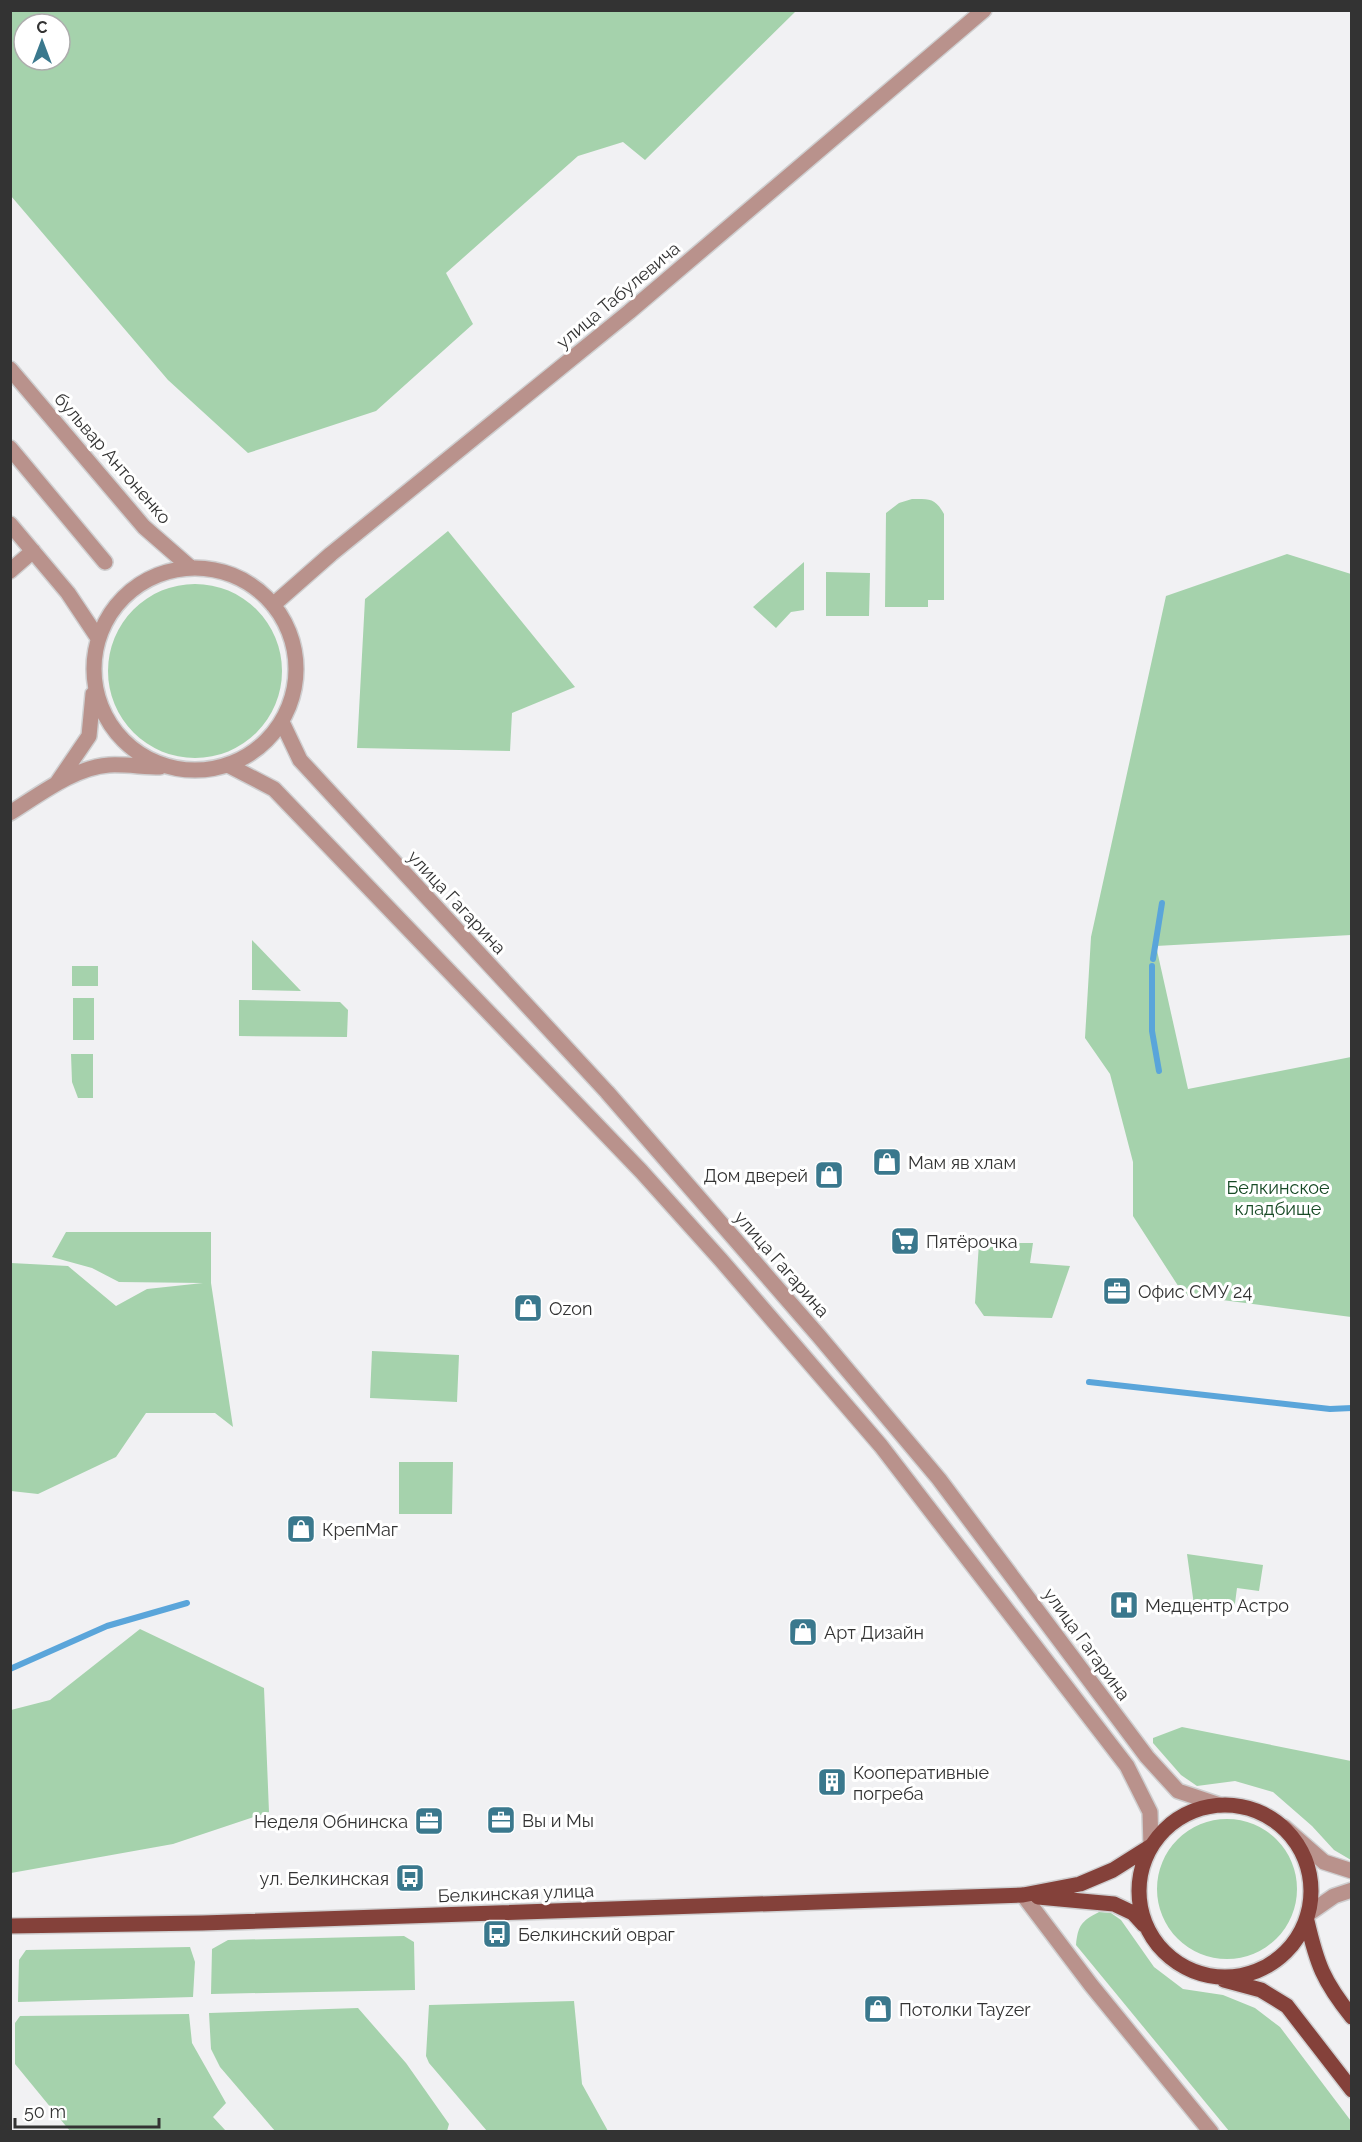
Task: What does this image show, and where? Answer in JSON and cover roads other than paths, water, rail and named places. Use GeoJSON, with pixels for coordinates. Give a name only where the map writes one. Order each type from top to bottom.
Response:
{"type":"FeatureCollection","features":[{"type":"Feature","properties":{"kind":"main road"},"geometry":{"type":"LineString","coordinates":[[1210,1976],[1240,1976],[1269,1966],[1292,1947],[1307,1917],[1312,1896],[1310,1870],[1300,1847],[1284,1827],[1265,1814],[1243,1806],[1220,1804],[1200,1808],[1181,1816],[1164,1829],[1151,1846],[1142,1867],[1139,1889],[1141,1912],[1150,1933],[1165,1953],[1186,1968],[1210,1976],[1261,1990],[1287,2006],[1352,2090]]}},
{"type":"Feature","properties":{"kind":"main road","name":"Белкинская улица"},"geometry":{"type":"LineString","coordinates":[[1023,1895],[1080,1884],[1113,1870],[1151,1846]]}},
{"type":"Feature","properties":{"kind":"main road","name":"Белкинская улица"},"geometry":{"type":"LineString","coordinates":[[10,1926],[261,1921],[1023,1895],[1114,1904],[1133,1912],[1150,1933]]}},
{"type":"Feature","properties":{"kind":"main road"},"geometry":{"type":"LineString","coordinates":[[1307,1917],[1316,1958],[1325,1980],[1352,2017]]}},
{"type":"Feature","properties":{"kind":"street","name":"улица Табулевича"},"geometry":{"type":"LineString","coordinates":[[273,605],[331,554],[629,312],[984,10]]}},
{"type":"Feature","properties":{"kind":"street","name":"бульвар Антоненко"},"geometry":{"type":"LineString","coordinates":[[10,369],[144,528],[191,568]]}},
{"type":"Feature","properties":{"kind":"street"},"geometry":{"type":"LineString","coordinates":[[10,448],[105,562]]}},
{"type":"Feature","properties":{"kind":"street"},"geometry":{"type":"LineString","coordinates":[[10,524],[68,593],[98,638]]}},
{"type":"Feature","properties":{"kind":"street"},"geometry":{"type":"LineString","coordinates":[[10,571],[33,551]]}},
{"type":"Feature","properties":{"kind":"street"},"geometry":{"type":"LineString","coordinates":[[10,813],[56,784],[90,769],[109,765],[166,766],[197,771],[228,765],[259,748],[282,722],[292,699],[295,682],[295,649],[287,626],[273,605],[250,584],[222,571],[191,568],[160,574],[133,588],[112,610],[98,638],[93,661],[94,685],[89,736],[56,784]]}},
{"type":"Feature","properties":{"kind":"street"},"geometry":{"type":"LineString","coordinates":[[94,685],[100,707],[111,727],[126,744],[145,758],[166,766]]}},
{"type":"Feature","properties":{"kind":"street","name":"улица Гагарина"},"geometry":{"type":"LineString","coordinates":[[282,722],[300,760],[607,1092],[747,1251],[916,1452],[978,1531],[1146,1757],[1178,1791],[1220,1804]]}},
{"type":"Feature","properties":{"kind":"street"},"geometry":{"type":"LineString","coordinates":[[228,765],[274,789],[641,1170],[881,1446],[1127,1766],[1150,1812],[1151,1846]]}},
{"type":"Feature","properties":{"kind":"street"},"geometry":{"type":"LineString","coordinates":[[1284,1827],[1324,1862],[1352,1871]]}},
{"type":"Feature","properties":{"kind":"street"},"geometry":{"type":"LineString","coordinates":[[1307,1917],[1334,1896],[1352,1890]]}},
{"type":"Feature","properties":{"kind":"street"},"geometry":{"type":"LineString","coordinates":[[1023,1895],[1091,1985],[1211,2132]]}},
{"type":"Feature","properties":{"kind":"waterway"},"geometry":{"type":"LineString","coordinates":[[1153,959],[1162,903]]}},
{"type":"Feature","properties":{"kind":"waterway"},"geometry":{"type":"LineString","coordinates":[[1152,966],[1152,1031],[1159,1071]]}},
{"type":"Feature","properties":{"kind":"waterway"},"geometry":{"type":"LineString","coordinates":[[1089,1382],[1330,1409],[1352,1408]]}},
{"type":"Feature","properties":{"kind":"waterway"},"geometry":{"type":"LineString","coordinates":[[10,1669],[107,1626],[187,1603]]}},
{"type":"Feature","properties":{"kind":"place","name":"Мам яв хлам"},"geometry":{"type":"Point","coordinates":[887,1162]}},
{"type":"Feature","properties":{"kind":"place","name":"Дом дверей"},"geometry":{"type":"Point","coordinates":[829,1175]}},
{"type":"Feature","properties":{"kind":"place","name":"Пятёрочка"},"geometry":{"type":"Point","coordinates":[905,1241]}},
{"type":"Feature","properties":{"kind":"place","name":"Офис СМУ 24"},"geometry":{"type":"Point","coordinates":[1117,1291]}},
{"type":"Feature","properties":{"kind":"place","name":"Ozon"},"geometry":{"type":"Point","coordinates":[528,1308]}},
{"type":"Feature","properties":{"kind":"place","name":"КрепМаг"},"geometry":{"type":"Point","coordinates":[301,1529]}},
{"type":"Feature","properties":{"kind":"place","name":"Медцентр Астро"},"geometry":{"type":"Point","coordinates":[1124,1605]}},
{"type":"Feature","properties":{"kind":"place","name":"Арт Дизайн"},"geometry":{"type":"Point","coordinates":[803,1632]}},
{"type":"Feature","properties":{"kind":"place","name":"Кооперативные погреба"},"geometry":{"type":"Point","coordinates":[832,1782]}},
{"type":"Feature","properties":{"kind":"place","name":"Вы и Мы"},"geometry":{"type":"Point","coordinates":[501,1820]}},
{"type":"Feature","properties":{"kind":"place","name":"Неделя Обнинска"},"geometry":{"type":"Point","coordinates":[429,1821]}},
{"type":"Feature","properties":{"kind":"place","name":"ул. Белкинская"},"geometry":{"type":"Point","coordinates":[410,1878]}},
{"type":"Feature","properties":{"kind":"place","name":"Белкинский овраг"},"geometry":{"type":"Point","coordinates":[497,1934]}},
{"type":"Feature","properties":{"kind":"place","name":"Потолки Tayzer"},"geometry":{"type":"Point","coordinates":[878,2009]}},
{"type":"Feature","properties":{"kind":"park label","name":"Белкинское кладбище"},"geometry":{"type":"Point","coordinates":[1278,1197]}}]}
